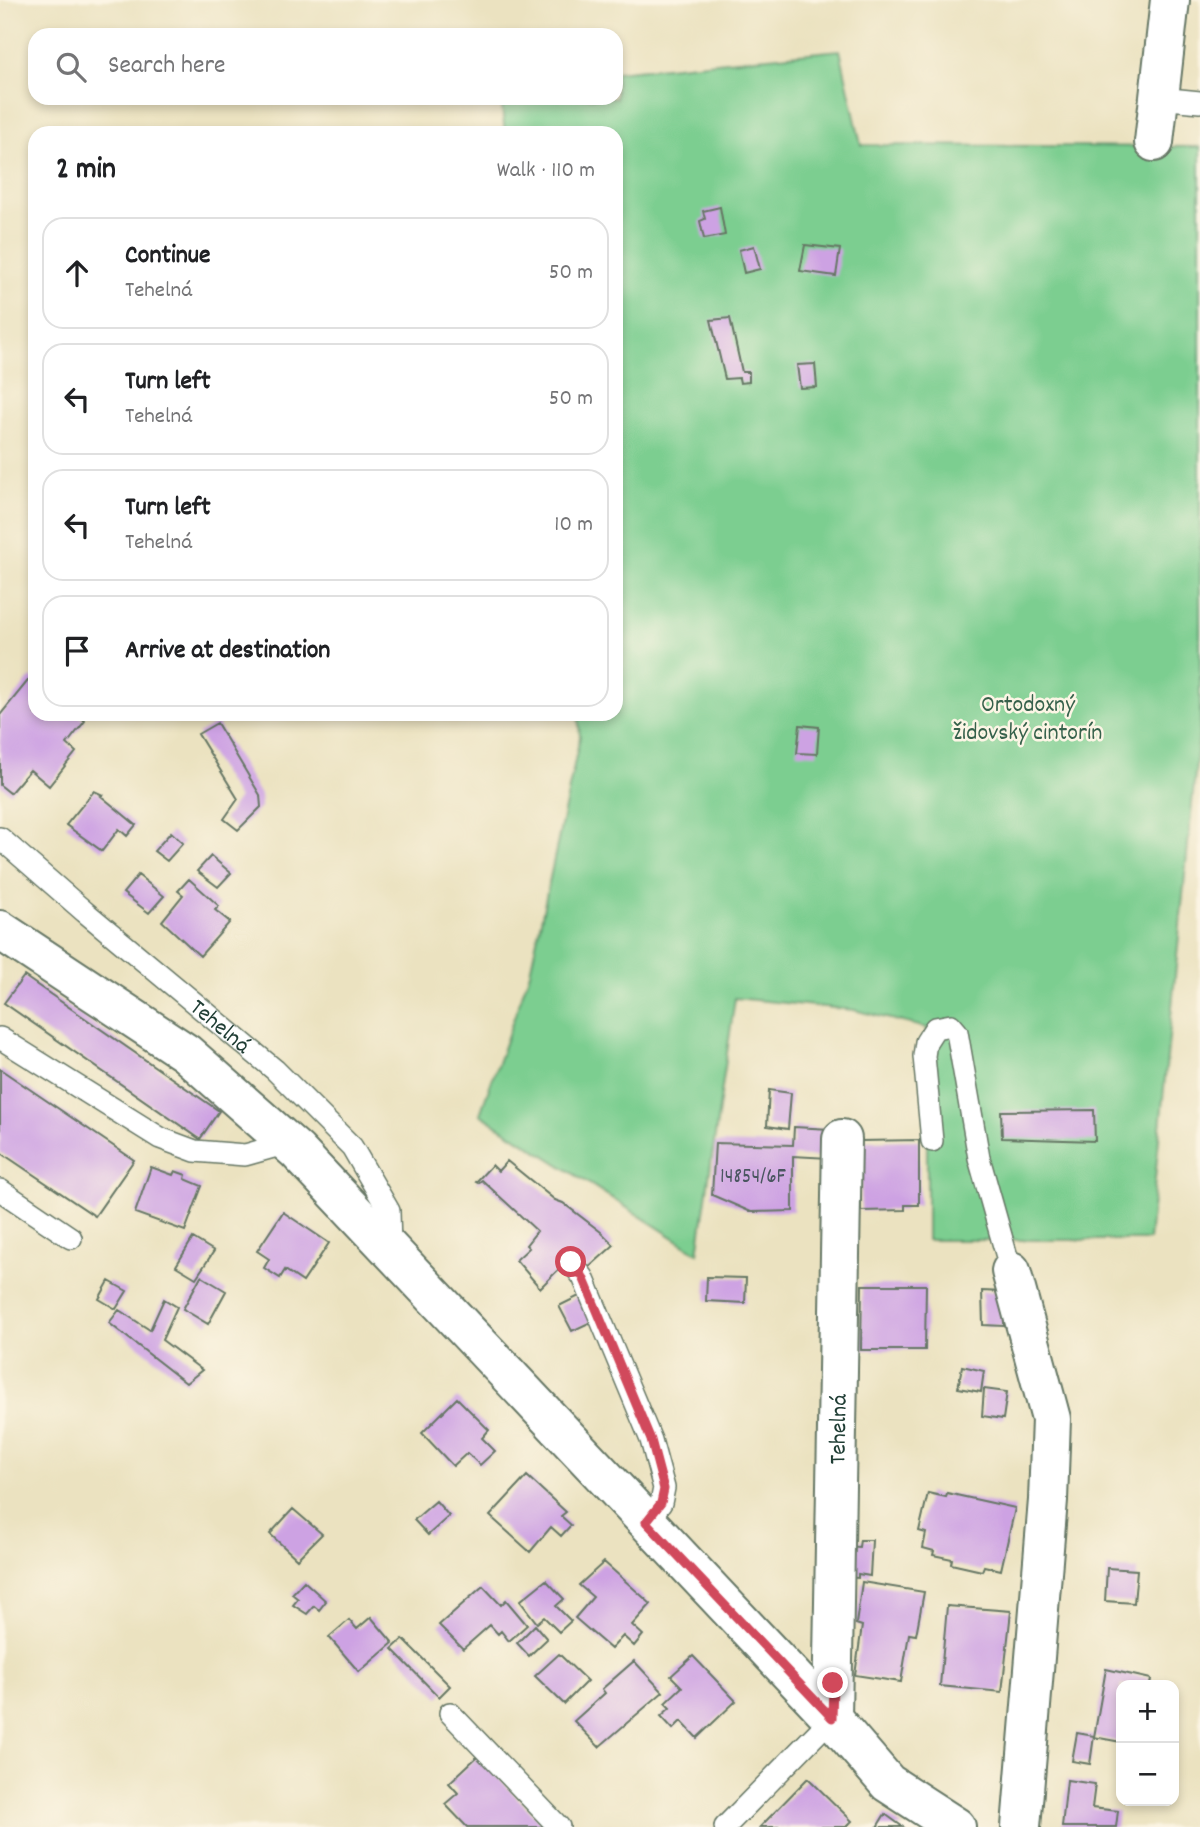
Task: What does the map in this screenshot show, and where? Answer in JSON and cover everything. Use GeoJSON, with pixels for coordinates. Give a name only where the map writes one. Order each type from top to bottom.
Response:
{"type":"FeatureCollection","features":[{"type":"Feature","properties":{"kind":"street"},"geometry":{"type":"LineString","coordinates":[[1154,142],[1170,0]]}},
{"type":"Feature","properties":{"kind":"street","name":"Tehelná"},"geometry":{"type":"LineString","coordinates":[[0,930],[186,1053],[288,1143],[832,1718],[888,1783],[956,1827]]}},
{"type":"Feature","properties":{"kind":"street","name":"Tehelná"},"geometry":{"type":"LineString","coordinates":[[832,1718],[842,1139]]}},
{"type":"Feature","properties":{"kind":"street"},"geometry":{"type":"LineString","coordinates":[[1011,1272],[1051,1419],[1048,1500],[1021,1827]]}},
{"type":"Feature","properties":{"kind":"lane"},"geometry":{"type":"LineString","coordinates":[[1159,98],[1200,102]]}},
{"type":"Feature","properties":{"kind":"lane","name":"Tehelná"},"geometry":{"type":"LineString","coordinates":[[0,838],[275,1070],[352,1147],[389,1211],[390,1250]]}},
{"type":"Feature","properties":{"kind":"lane"},"geometry":{"type":"LineString","coordinates":[[932,1141],[925,1086],[926,1042],[935,1028],[951,1026],[957,1032],[979,1158],[1011,1272]]}},
{"type":"Feature","properties":{"kind":"lane"},"geometry":{"type":"LineString","coordinates":[[7,1041],[160,1138],[183,1147],[195,1151],[244,1155],[288,1143]]}},
{"type":"Feature","properties":{"kind":"lane"},"geometry":{"type":"LineString","coordinates":[[0,1190],[71,1238]]}},
{"type":"Feature","properties":{"kind":"lane"},"geometry":{"type":"LineString","coordinates":[[571,1262],[583,1277],[651,1440],[664,1489],[661,1503],[646,1522]]}},
{"type":"Feature","properties":{"kind":"lane"},"geometry":{"type":"LineString","coordinates":[[450,1713],[559,1827]]}},
{"type":"Feature","properties":{"kind":"lane"},"geometry":{"type":"LineString","coordinates":[[725,1827],[832,1718]]}},
{"type":"Feature","properties":{"kind":"green space","name":"Ortodoxný židovský cintorín"},"geometry":{"type":"Polygon","coordinates":[[[840,50],[861,145],[1200,147],[1200,723],[1149,1240],[927,1240],[927,1028],[854,1010],[735,998],[698,1253],[480,1114],[530,972],[580,737],[579,721],[623,721],[623,126],[504,126],[502,105],[623,105],[623,71],[840,50]]]}},
{"type":"Feature","properties":{"kind":"building"},"geometry":{"type":"Polygon","coordinates":[[[720,207],[725,235],[704,239],[700,221],[705,219],[703,211],[720,207]]]}},
{"type":"Feature","properties":{"kind":"building"},"geometry":{"type":"Polygon","coordinates":[[[805,245],[840,249],[836,276],[800,271],[805,245]]]}},
{"type":"Feature","properties":{"kind":"building"},"geometry":{"type":"Polygon","coordinates":[[[754,246],[760,269],[744,273],[739,250],[754,246]]]}},
{"type":"Feature","properties":{"kind":"building"},"geometry":{"type":"Polygon","coordinates":[[[730,318],[742,372],[749,372],[749,382],[740,383],[739,378],[725,379],[711,320],[730,318]]]}},
{"type":"Feature","properties":{"kind":"building"},"geometry":{"type":"Polygon","coordinates":[[[815,364],[817,387],[800,388],[797,365],[815,364]]]}},
{"type":"Feature","properties":{"kind":"building"},"geometry":{"type":"Polygon","coordinates":[[[28,681],[28,721],[85,721],[67,744],[76,752],[49,786],[30,770],[10,793],[0,785],[0,715],[28,681]]]}},
{"type":"Feature","properties":{"kind":"building"},"geometry":{"type":"Polygon","coordinates":[[[217,723],[260,795],[261,807],[238,830],[224,819],[238,799],[198,734],[217,723]]]}},
{"type":"Feature","properties":{"kind":"building"},"geometry":{"type":"Polygon","coordinates":[[[800,725],[819,727],[817,754],[797,753],[800,725]]]}},
{"type":"Feature","properties":{"kind":"building"},"geometry":{"type":"Polygon","coordinates":[[[94,791],[103,795],[101,796],[136,825],[127,836],[119,829],[102,851],[66,825],[94,791]]]}},
{"type":"Feature","properties":{"kind":"building"},"geometry":{"type":"Polygon","coordinates":[[[171,832],[183,843],[167,861],[154,851],[171,832]]]}},
{"type":"Feature","properties":{"kind":"building"},"geometry":{"type":"Polygon","coordinates":[[[211,856],[231,873],[218,887],[197,871],[211,856]]]}},
{"type":"Feature","properties":{"kind":"building"},"geometry":{"type":"Polygon","coordinates":[[[138,875],[164,896],[149,913],[123,893],[138,875]]]}},
{"type":"Feature","properties":{"kind":"building"},"geometry":{"type":"Polygon","coordinates":[[[189,879],[219,906],[215,910],[230,922],[200,956],[162,921],[183,895],[178,891],[189,879]]]}},
{"type":"Feature","properties":{"kind":"building"},"geometry":{"type":"Polygon","coordinates":[[[24,976],[219,1111],[200,1139],[4,1003],[24,976]]]}},
{"type":"Feature","properties":{"kind":"building"},"geometry":{"type":"Polygon","coordinates":[[[0,1069],[134,1160],[95,1216],[0,1152],[0,1069]]]}},
{"type":"Feature","properties":{"kind":"building"},"geometry":{"type":"Polygon","coordinates":[[[769,1090],[791,1093],[788,1129],[767,1126],[769,1090]]]}},
{"type":"Feature","properties":{"kind":"building"},"geometry":{"type":"Polygon","coordinates":[[[1094,1110],[1095,1141],[1002,1138],[1001,1111],[1094,1110]]]}},
{"type":"Feature","properties":{"kind":"building"},"geometry":{"type":"Polygon","coordinates":[[[794,1127],[830,1129],[829,1158],[793,1156],[793,1211],[751,1212],[712,1195],[715,1143],[793,1145],[794,1127]]]}},
{"type":"Feature","properties":{"kind":"building"},"geometry":{"type":"Polygon","coordinates":[[[919,1140],[919,1205],[905,1205],[905,1210],[861,1211],[861,1141],[919,1140]]]}},
{"type":"Feature","properties":{"kind":"building"},"geometry":{"type":"Polygon","coordinates":[[[507,1161],[555,1200],[563,1203],[601,1232],[614,1245],[586,1270],[573,1255],[540,1288],[516,1260],[529,1248],[526,1245],[537,1231],[482,1180],[476,1182],[492,1165],[498,1171],[507,1161]]]}},
{"type":"Feature","properties":{"kind":"building"},"geometry":{"type":"Polygon","coordinates":[[[151,1167],[173,1175],[175,1171],[186,1175],[185,1179],[202,1186],[185,1231],[135,1213],[151,1167]]]}},
{"type":"Feature","properties":{"kind":"building"},"geometry":{"type":"Polygon","coordinates":[[[283,1212],[329,1243],[303,1282],[285,1270],[280,1278],[264,1268],[269,1259],[257,1251],[283,1212]]]}},
{"type":"Feature","properties":{"kind":"building"},"geometry":{"type":"Polygon","coordinates":[[[193,1238],[214,1251],[196,1278],[176,1266],[193,1238]]]}},
{"type":"Feature","properties":{"kind":"building"},"geometry":{"type":"Polygon","coordinates":[[[201,1276],[226,1291],[208,1324],[183,1309],[201,1276]]]}},
{"type":"Feature","properties":{"kind":"building"},"geometry":{"type":"Polygon","coordinates":[[[707,1277],[746,1278],[745,1303],[706,1301],[707,1277]]]}},
{"type":"Feature","properties":{"kind":"building"},"geometry":{"type":"Polygon","coordinates":[[[109,1281],[127,1291],[116,1309],[99,1299],[109,1281]]]}},
{"type":"Feature","properties":{"kind":"building"},"geometry":{"type":"Polygon","coordinates":[[[862,1285],[926,1285],[925,1350],[861,1350],[862,1285]]]}},
{"type":"Feature","properties":{"kind":"building"},"geometry":{"type":"Polygon","coordinates":[[[982,1291],[1004,1292],[1004,1326],[983,1325],[982,1291]]]}},
{"type":"Feature","properties":{"kind":"building"},"geometry":{"type":"Polygon","coordinates":[[[579,1296],[591,1322],[572,1331],[559,1306],[579,1296]]]}},
{"type":"Feature","properties":{"kind":"building"},"geometry":{"type":"Polygon","coordinates":[[[164,1299],[177,1307],[162,1340],[202,1370],[186,1383],[109,1323],[119,1310],[150,1330],[164,1299]]]}},
{"type":"Feature","properties":{"kind":"building"},"geometry":{"type":"Polygon","coordinates":[[[962,1366],[984,1371],[981,1392],[958,1388],[962,1366]]]}},
{"type":"Feature","properties":{"kind":"building"},"geometry":{"type":"Polygon","coordinates":[[[984,1389],[1007,1392],[1003,1419],[982,1416],[984,1389]]]}},
{"type":"Feature","properties":{"kind":"building"},"geometry":{"type":"Polygon","coordinates":[[[457,1398],[489,1430],[482,1438],[495,1451],[480,1465],[467,1453],[453,1466],[422,1433],[457,1398]]]}},
{"type":"Feature","properties":{"kind":"building"},"geometry":{"type":"Polygon","coordinates":[[[527,1476],[566,1512],[561,1516],[571,1525],[561,1536],[551,1527],[530,1552],[490,1516],[527,1476]]]}},
{"type":"Feature","properties":{"kind":"building"},"geometry":{"type":"Polygon","coordinates":[[[928,1493],[946,1497],[947,1493],[1015,1508],[1001,1570],[984,1566],[982,1571],[951,1564],[952,1559],[933,1555],[934,1551],[923,1548],[926,1533],[919,1531],[928,1493]]]}},
{"type":"Feature","properties":{"kind":"building"},"geometry":{"type":"Polygon","coordinates":[[[436,1501],[449,1516],[428,1535],[414,1520],[436,1501]]]}},
{"type":"Feature","properties":{"kind":"building"},"geometry":{"type":"Polygon","coordinates":[[[293,1509],[322,1534],[297,1559],[270,1534],[293,1509]]]}},
{"type":"Feature","properties":{"kind":"building"},"geometry":{"type":"Polygon","coordinates":[[[860,1540],[872,1540],[870,1576],[858,1574],[858,1578],[845,1577],[847,1546],[859,1547],[860,1540]]]}},
{"type":"Feature","properties":{"kind":"building"},"geometry":{"type":"Polygon","coordinates":[[[604,1562],[651,1604],[632,1625],[643,1635],[634,1646],[623,1636],[611,1649],[575,1618],[593,1597],[579,1585],[604,1562]]]}},
{"type":"Feature","properties":{"kind":"building"},"geometry":{"type":"Polygon","coordinates":[[[1107,1568],[1137,1570],[1134,1603],[1105,1601],[1107,1568]]]}},
{"type":"Feature","properties":{"kind":"building"},"geometry":{"type":"Polygon","coordinates":[[[546,1580],[564,1599],[556,1606],[571,1621],[559,1632],[544,1617],[537,1623],[520,1601],[546,1580]]]}},
{"type":"Feature","properties":{"kind":"building"},"geometry":{"type":"Polygon","coordinates":[[[304,1581],[326,1601],[319,1610],[314,1606],[307,1614],[293,1605],[298,1599],[292,1594],[304,1581]]]}},
{"type":"Feature","properties":{"kind":"building"},"geometry":{"type":"Polygon","coordinates":[[[862,1582],[924,1592],[916,1635],[909,1634],[901,1682],[855,1675],[862,1626],[856,1624],[862,1582]]]}},
{"type":"Feature","properties":{"kind":"building"},"geometry":{"type":"Polygon","coordinates":[[[483,1586],[501,1605],[506,1600],[527,1625],[509,1641],[501,1631],[498,1634],[490,1625],[463,1649],[439,1625],[483,1586]]]}},
{"type":"Feature","properties":{"kind":"building"},"geometry":{"type":"Polygon","coordinates":[[[947,1606],[1011,1611],[1002,1692],[940,1686],[947,1606]]]}},
{"type":"Feature","properties":{"kind":"building"},"geometry":{"type":"Polygon","coordinates":[[[371,1617],[393,1643],[359,1672],[329,1637],[349,1620],[357,1629],[371,1617]]]}},
{"type":"Feature","properties":{"kind":"building"},"geometry":{"type":"Polygon","coordinates":[[[535,1625],[547,1639],[529,1656],[517,1643],[535,1625]]]}},
{"type":"Feature","properties":{"kind":"building"},"geometry":{"type":"Polygon","coordinates":[[[403,1639],[450,1686],[439,1697],[392,1649],[403,1639]]]}},
{"type":"Feature","properties":{"kind":"building"},"geometry":{"type":"Polygon","coordinates":[[[559,1654],[587,1681],[564,1704],[535,1676],[559,1654]]]}},
{"type":"Feature","properties":{"kind":"building"},"geometry":{"type":"Polygon","coordinates":[[[693,1656],[736,1701],[697,1738],[681,1721],[673,1729],[661,1716],[670,1708],[665,1703],[682,1687],[671,1676],[693,1656]]]}},
{"type":"Feature","properties":{"kind":"building"},"geometry":{"type":"Polygon","coordinates":[[[634,1661],[663,1692],[599,1747],[574,1721],[605,1693],[602,1689],[634,1661]]]}},
{"type":"Feature","properties":{"kind":"building"},"geometry":{"type":"Polygon","coordinates":[[[1106,1669],[1151,1679],[1116,1680],[1116,1741],[1094,1737],[1106,1669]]]}},
{"type":"Feature","properties":{"kind":"building"},"geometry":{"type":"Polygon","coordinates":[[[1077,1733],[1094,1736],[1090,1764],[1072,1761],[1077,1733]]]}},
{"type":"Feature","properties":{"kind":"building"},"geometry":{"type":"Polygon","coordinates":[[[478,1756],[545,1827],[467,1827],[445,1804],[458,1793],[449,1783],[478,1756]]]}},
{"type":"Feature","properties":{"kind":"building"},"geometry":{"type":"Polygon","coordinates":[[[808,1778],[852,1821],[846,1827],[760,1827],[808,1778]]]}},
{"type":"Feature","properties":{"kind":"building"},"geometry":{"type":"Polygon","coordinates":[[[1067,1780],[1095,1784],[1092,1808],[1118,1811],[1116,1827],[1062,1827],[1067,1780]]]}},
{"type":"Feature","properties":{"kind":"building"},"geometry":{"type":"Polygon","coordinates":[[[885,1814],[903,1827],[877,1827],[885,1814]]]}},
{"type":"Feature","properties":{"kind":"route"},"geometry":{"type":"LineString","coordinates":[[571,1262],[583,1277],[651,1440],[664,1489],[661,1503],[646,1522],[832,1718],[833,1683]]}}]}
